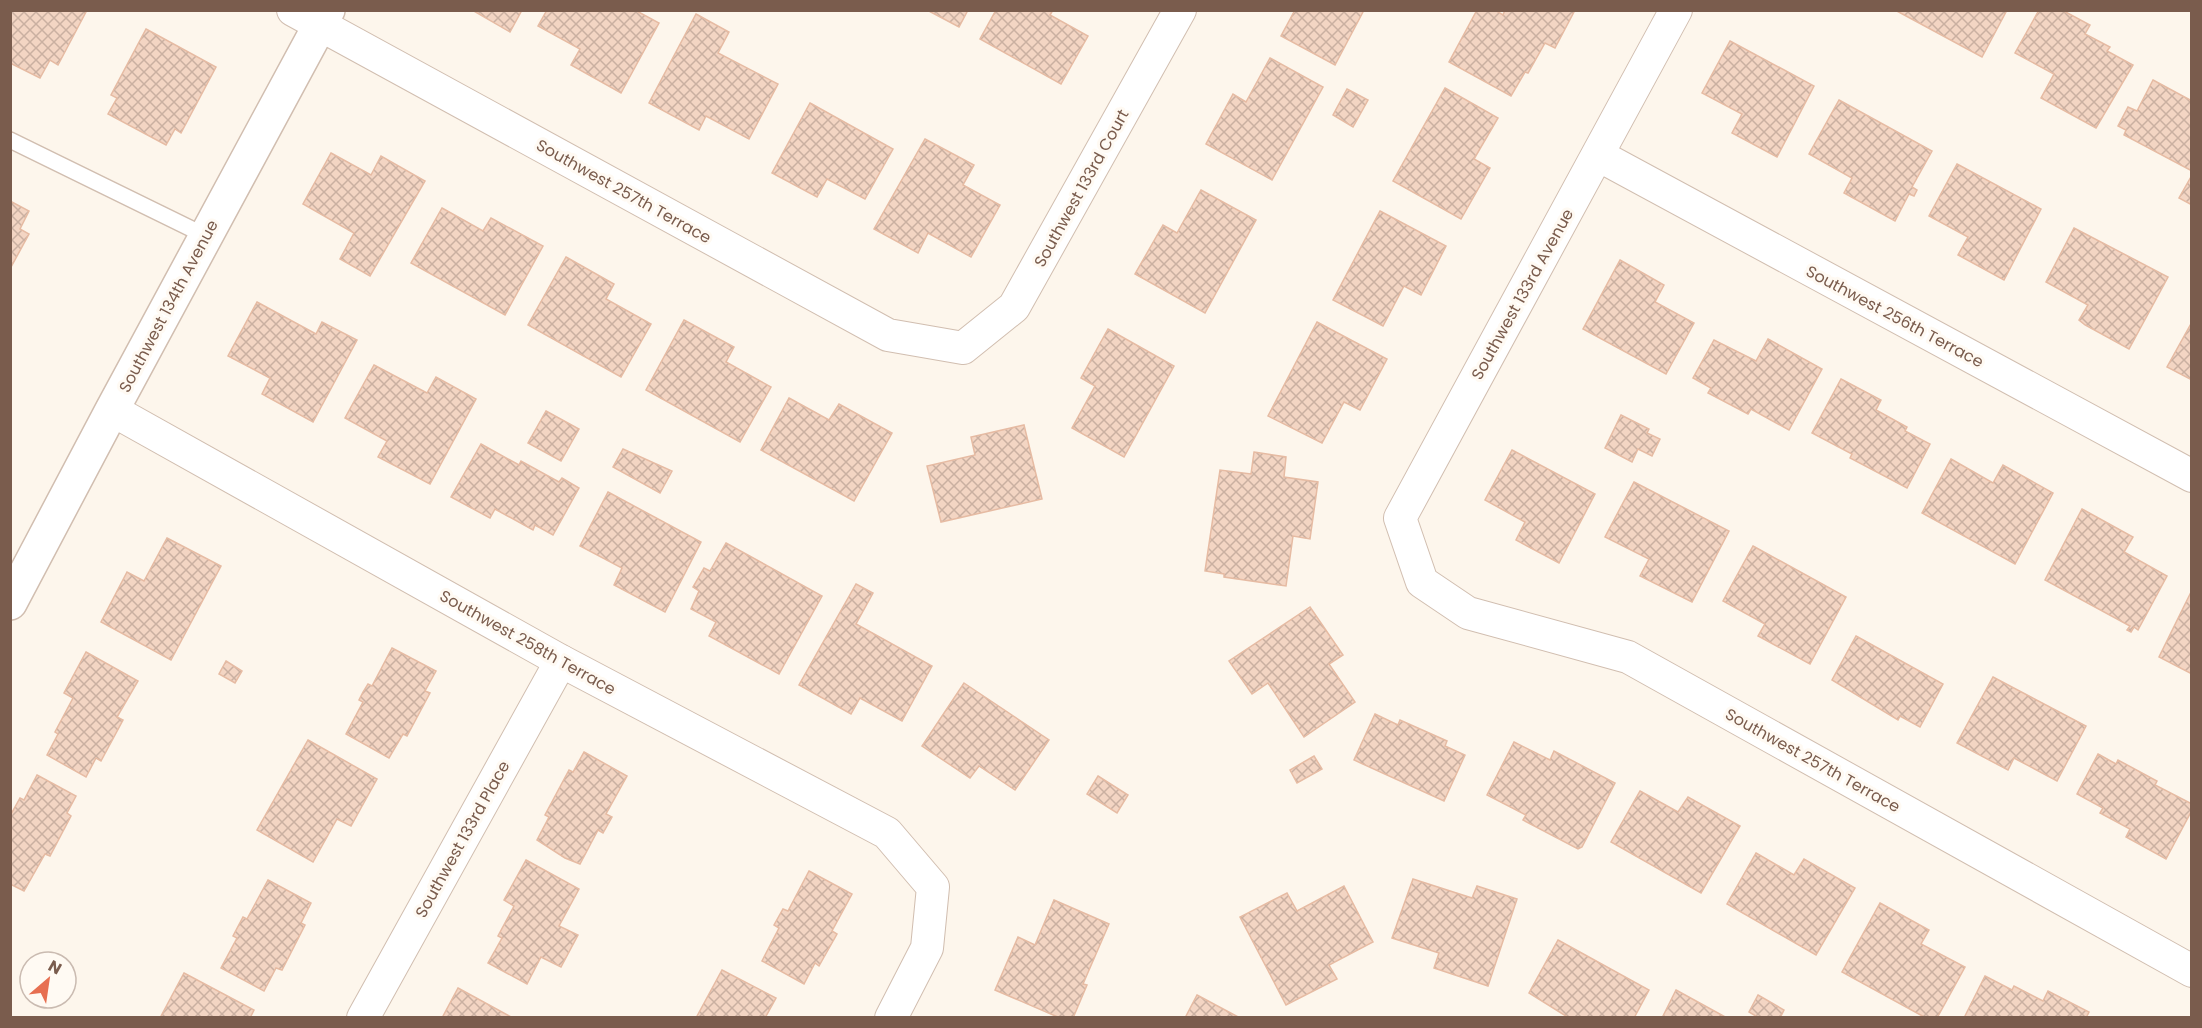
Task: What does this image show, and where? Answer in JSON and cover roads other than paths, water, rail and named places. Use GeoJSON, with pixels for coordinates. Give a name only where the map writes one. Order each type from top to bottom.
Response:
{"type":"FeatureCollection","features":[{"type":"Feature","properties":{"kind":"street","name":"Southwest 133rd Court"},"geometry":{"type":"LineString","coordinates":[[963,348],[1014,308],[1180,10]]}},
{"type":"Feature","properties":{"kind":"street","name":"Southwest 133rd Avenue"},"geometry":{"type":"LineString","coordinates":[[1422,582],[1400,518],[1676,10]]}},
{"type":"Feature","properties":{"kind":"street","name":"Southwest 257th Terrace"},"geometry":{"type":"LineString","coordinates":[[314,15],[888,335],[963,348]]}},
{"type":"Feature","properties":{"kind":"street","name":"Southwest 134th Avenue"},"geometry":{"type":"LineString","coordinates":[[10,603],[206,236],[314,15]]}},
{"type":"Feature","properties":{"kind":"street","name":"Southwest 256th Terrace"},"geometry":{"type":"LineString","coordinates":[[1598,155],[2192,476]]}},
{"type":"Feature","properties":{"kind":"street","name":"Southwest 258th Terrace"},"geometry":{"type":"LineString","coordinates":[[112,410],[561,661],[887,832],[933,887],[927,948],[891,1017]]}},
{"type":"Feature","properties":{"kind":"street","name":"Southwest 257th Terrace"},"geometry":{"type":"LineString","coordinates":[[1422,582],[1468,614],[1628,657],[2192,971]]}},
{"type":"Feature","properties":{"kind":"street","name":"Southwest 133rd Place"},"geometry":{"type":"LineString","coordinates":[[363,1017],[561,661]]}},
{"type":"Feature","properties":{"kind":"lane"},"geometry":{"type":"LineString","coordinates":[[10,140],[206,236]]}}]}
